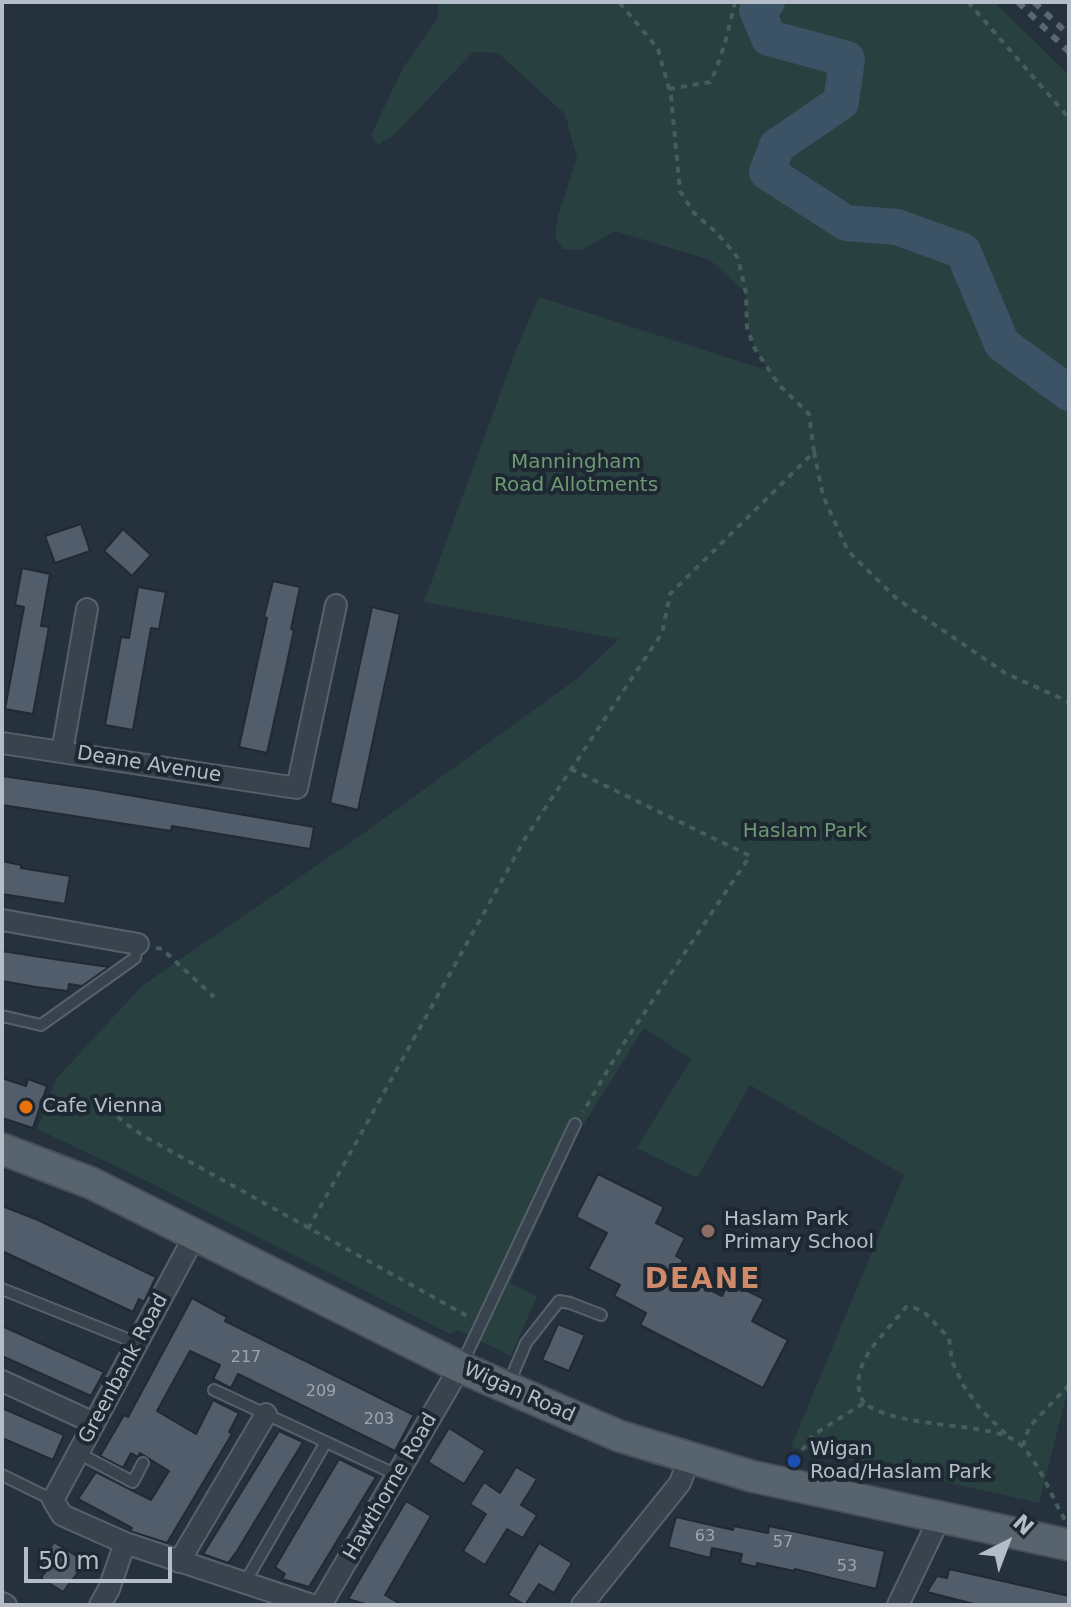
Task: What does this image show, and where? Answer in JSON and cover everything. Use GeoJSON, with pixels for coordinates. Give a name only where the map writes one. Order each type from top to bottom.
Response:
{"type":"FeatureCollection","features":[{"type":"Feature","properties":{"kind":"main road","name":"Wigan Road"},"geometry":{"type":"LineString","coordinates":[[2,1149],[33,1158],[91,1183],[460,1367],[619,1436],[689,1459],[781,1482],[1069,1545]]}},
{"type":"Feature","properties":{"kind":"street","name":"Deane Avenue"},"geometry":{"type":"LineString","coordinates":[[2,743],[297,788],[336,605]]}},
{"type":"Feature","properties":{"kind":"street"},"geometry":{"type":"LineString","coordinates":[[62,752],[87,609]]}},
{"type":"Feature","properties":{"kind":"street"},"geometry":{"type":"LineString","coordinates":[[2,920],[138,944]]}},
{"type":"Feature","properties":{"kind":"street","name":"Greenbank Road"},"geometry":{"type":"LineString","coordinates":[[53,1500],[194,1237]]}},
{"type":"Feature","properties":{"kind":"street","name":"Hawthorne Road"},"geometry":{"type":"LineString","coordinates":[[321,1605],[460,1367]]}},
{"type":"Feature","properties":{"kind":"street"},"geometry":{"type":"LineString","coordinates":[[2,1381],[94,1423]]}},
{"type":"Feature","properties":{"kind":"street"},"geometry":{"type":"LineString","coordinates":[[179,1562],[266,1414]]}},
{"type":"Feature","properties":{"kind":"street"},"geometry":{"type":"LineString","coordinates":[[582,1605],[680,1483],[689,1459]]}},
{"type":"Feature","properties":{"kind":"street"},"geometry":{"type":"LineString","coordinates":[[53,1500],[62,1515],[125,1543],[312,1605]]}},
{"type":"Feature","properties":{"kind":"street"},"geometry":{"type":"LineString","coordinates":[[898,1605],[940,1517]]}},
{"type":"Feature","properties":{"kind":"street"},"geometry":{"type":"LineString","coordinates":[[100,1605],[125,1543]]}},
{"type":"Feature","properties":{"kind":"lane"},"geometry":{"type":"LineString","coordinates":[[2,1016],[41,1025],[135,958],[138,944]]}},
{"type":"Feature","properties":{"kind":"lane"},"geometry":{"type":"LineString","coordinates":[[460,1367],[575,1124]]}},
{"type":"Feature","properties":{"kind":"lane"},"geometry":{"type":"LineString","coordinates":[[2,1289],[137,1343]]}},
{"type":"Feature","properties":{"kind":"lane"},"geometry":{"type":"LineString","coordinates":[[507,1389],[526,1343],[559,1301],[601,1315]]}},
{"type":"Feature","properties":{"kind":"lane"},"geometry":{"type":"LineString","coordinates":[[214,1390],[399,1476]]}},
{"type":"Feature","properties":{"kind":"lane"},"geometry":{"type":"LineString","coordinates":[[244,1584],[326,1442]]}},
{"type":"Feature","properties":{"kind":"lane"},"geometry":{"type":"LineString","coordinates":[[78,1453],[133,1482],[143,1463]]}},
{"type":"Feature","properties":{"kind":"lane"},"geometry":{"type":"LineString","coordinates":[[2,1475],[53,1500]]}},
{"type":"Feature","properties":{"kind":"path"},"geometry":{"type":"LineString","coordinates":[[619,2],[658,49],[669,89],[680,191],[694,213],[717,233],[738,258],[746,293],[747,328],[755,349],[779,385],[809,414],[823,496],[848,551],[896,598],[957,642],[1005,673],[1069,702]]}},
{"type":"Feature","properties":{"kind":"path"},"geometry":{"type":"LineString","coordinates":[[669,89],[710,82],[719,65],[722,43],[735,2]]}},
{"type":"Feature","properties":{"kind":"path"},"geometry":{"type":"LineString","coordinates":[[968,2],[1069,118]]}},
{"type":"Feature","properties":{"kind":"path"},"geometry":{"type":"LineString","coordinates":[[308,1229],[526,837],[662,633],[670,594],[814,452]]}},
{"type":"Feature","properties":{"kind":"path"},"geometry":{"type":"LineString","coordinates":[[571,769],[750,856],[622,1046],[575,1124]]}},
{"type":"Feature","properties":{"kind":"path"},"geometry":{"type":"LineString","coordinates":[[138,944],[162,949],[214,997]]}},
{"type":"Feature","properties":{"kind":"path"},"geometry":{"type":"LineString","coordinates":[[101,1099],[123,1122],[147,1138],[481,1324]]}},
{"type":"Feature","properties":{"kind":"path"},"geometry":{"type":"LineString","coordinates":[[1011,1438],[888,1415],[864,1403],[857,1384],[863,1362],[906,1307],[925,1313],[949,1338],[952,1361],[963,1385],[981,1410],[1023,1447],[1050,1487],[1053,1500],[1069,1526]]}},
{"type":"Feature","properties":{"kind":"path"},"geometry":{"type":"LineString","coordinates":[[1023,1447],[1029,1427],[1069,1385]]}},
{"type":"Feature","properties":{"kind":"path"},"geometry":{"type":"LineString","coordinates":[[781,1482],[813,1435],[864,1403]]}},
{"type":"Feature","properties":{"kind":"green space","name":"Haslam Park"},"geometry":{"type":"Polygon","coordinates":[[[439,2],[994,2],[1069,75],[1069,1385],[1039,1503],[791,1447],[904,1175],[750,1085],[697,1178],[637,1148],[691,1059],[644,1028],[580,1130],[510,1283],[537,1296],[511,1356],[458,1330],[450,1334],[37,1129],[56,1079],[143,985],[361,835],[578,678],[619,639],[424,602],[518,345],[539,297],[769,371],[750,334],[746,293],[710,260],[615,231],[581,250],[563,249],[555,237],[558,216],[577,157],[565,114],[498,53],[473,52],[394,135],[378,145],[371,135],[403,68],[437,19],[439,2]]]}},
{"type":"Feature","properties":{"kind":"building"},"geometry":{"type":"Polygon","coordinates":[[[81,524],[90,551],[55,563],[45,536],[81,524]]]}},
{"type":"Feature","properties":{"kind":"building"},"geometry":{"type":"Polygon","coordinates":[[[123,529],[151,555],[132,576],[104,551],[123,529]]]}},
{"type":"Feature","properties":{"kind":"building"},"geometry":{"type":"Polygon","coordinates":[[[22,568],[50,574],[41,626],[49,627],[33,714],[5,709],[24,607],[15,605],[22,568]]]}},
{"type":"Feature","properties":{"kind":"building"},"geometry":{"type":"Polygon","coordinates":[[[273,581],[300,587],[291,629],[294,630],[267,753],[239,747],[273,581]]]}},
{"type":"Feature","properties":{"kind":"building"},"geometry":{"type":"Polygon","coordinates":[[[138,587],[166,592],[159,629],[151,628],[133,730],[105,725],[121,637],[129,638],[138,587]]]}},
{"type":"Feature","properties":{"kind":"building"},"geometry":{"type":"Polygon","coordinates":[[[372,607],[400,614],[358,810],[330,803],[372,607]]]}},
{"type":"Feature","properties":{"kind":"building"},"geometry":{"type":"Polygon","coordinates":[[[2,776],[314,827],[310,849],[172,826],[171,831],[2,805],[2,776]]]}},
{"type":"Feature","properties":{"kind":"building"},"geometry":{"type":"Polygon","coordinates":[[[2,861],[21,865],[21,868],[70,876],[65,904],[2,894],[2,861]]]}},
{"type":"Feature","properties":{"kind":"building"},"geometry":{"type":"Polygon","coordinates":[[[2,951],[109,967],[82,986],[69,984],[68,991],[36,987],[2,981],[2,951]]]}},
{"type":"Feature","properties":{"kind":"building","name":"Cafe Vienna"},"geometry":{"type":"Polygon","coordinates":[[[2,1078],[26,1086],[28,1079],[47,1086],[33,1128],[2,1118],[2,1078]]]}},
{"type":"Feature","properties":{"kind":"building"},"geometry":{"type":"Polygon","coordinates":[[[598,1174],[664,1207],[656,1223],[685,1238],[676,1256],[683,1260],[676,1273],[722,1296],[729,1282],[764,1299],[752,1321],[788,1340],[763,1388],[640,1325],[646,1313],[614,1296],[620,1285],[588,1269],[607,1233],[576,1217],[598,1174]]]}},
{"type":"Feature","properties":{"kind":"building"},"geometry":{"type":"Polygon","coordinates":[[[2,1206],[156,1277],[144,1302],[139,1299],[133,1312],[2,1251],[2,1206]]]}},
{"type":"Feature","properties":{"kind":"building"},"geometry":{"type":"Polygon","coordinates":[[[192,1298],[227,1317],[225,1321],[414,1415],[395,1451],[238,1374],[231,1388],[213,1379],[220,1365],[190,1351],[157,1411],[196,1434],[213,1400],[239,1413],[229,1432],[232,1434],[167,1543],[130,1531],[132,1528],[78,1499],[96,1472],[151,1500],[169,1471],[140,1453],[138,1457],[131,1453],[123,1468],[100,1456],[124,1415],[128,1417],[192,1298]]]}},
{"type":"Feature","properties":{"kind":"building"},"geometry":{"type":"Polygon","coordinates":[[[558,1324],[585,1335],[569,1371],[542,1360],[558,1324]]]}},
{"type":"Feature","properties":{"kind":"building"},"geometry":{"type":"Polygon","coordinates":[[[2,1326],[104,1372],[91,1396],[2,1356],[2,1326]]]}},
{"type":"Feature","properties":{"kind":"building"},"geometry":{"type":"Polygon","coordinates":[[[2,1408],[64,1435],[53,1460],[2,1438],[2,1408]]]}},
{"type":"Feature","properties":{"kind":"building"},"geometry":{"type":"Polygon","coordinates":[[[449,1428],[485,1451],[464,1484],[428,1462],[449,1428]]]}},
{"type":"Feature","properties":{"kind":"building"},"geometry":{"type":"Polygon","coordinates":[[[279,1431],[303,1442],[237,1551],[228,1563],[203,1554],[279,1431]]]}},
{"type":"Feature","properties":{"kind":"building"},"geometry":{"type":"Polygon","coordinates":[[[339,1459],[376,1477],[309,1587],[282,1579],[285,1574],[275,1567],[339,1459]]]}},
{"type":"Feature","properties":{"kind":"building"},"geometry":{"type":"Polygon","coordinates":[[[516,1467],[537,1479],[521,1505],[537,1515],[523,1538],[507,1529],[485,1565],[463,1551],[486,1514],[470,1504],[484,1482],[500,1493],[516,1467]]]}},
{"type":"Feature","properties":{"kind":"building"},"geometry":{"type":"Polygon","coordinates":[[[406,1501],[431,1516],[385,1595],[402,1605],[369,1605],[348,1599],[406,1501]]]}},
{"type":"Feature","properties":{"kind":"building"},"geometry":{"type":"Polygon","coordinates":[[[676,1517],[733,1530],[734,1526],[768,1533],[769,1526],[885,1551],[876,1589],[795,1569],[740,1563],[742,1554],[712,1548],[710,1558],[668,1547],[676,1517]]]}},
{"type":"Feature","properties":{"kind":"building"},"geometry":{"type":"Polygon","coordinates":[[[54,1542],[86,1562],[63,1592],[41,1578],[49,1567],[41,1562],[54,1542]]]}},
{"type":"Feature","properties":{"kind":"building"},"geometry":{"type":"Polygon","coordinates":[[[539,1543],[572,1563],[554,1593],[539,1584],[525,1605],[508,1595],[539,1543]]]}},
{"type":"Feature","properties":{"kind":"building"},"geometry":{"type":"Polygon","coordinates":[[[949,1569],[1069,1596],[1069,1605],[978,1605],[927,1592],[937,1576],[947,1578],[949,1569]]]}},
{"type":"Feature","properties":{"kind":"waterway"},"geometry":{"type":"LineString","coordinates":[[767,2],[757,10],[769,38],[847,59],[841,102],[777,146],[767,172],[846,223],[897,227],[963,251],[1002,344],[1069,393]]}},
{"type":"Feature","properties":{"kind":"railway"},"geometry":{"type":"LineString","coordinates":[[1018,2],[1069,52]]}},
{"type":"Feature","properties":{"kind":"railway"},"geometry":{"type":"LineString","coordinates":[[1034,2],[1069,35]]}},
{"type":"Feature","properties":{"kind":"place","name":"Cafe Vienna"},"geometry":{"type":"Point","coordinates":[26,1107]}},
{"type":"Feature","properties":{"kind":"place","name":"Haslam Park Primary School"},"geometry":{"type":"Point","coordinates":[708,1231]}},
{"type":"Feature","properties":{"kind":"place","name":"Wigan Road/Haslam Park"},"geometry":{"type":"Point","coordinates":[794,1461]}},
{"type":"Feature","properties":{"kind":"district","name":"DEANE"},"geometry":{"type":"Point","coordinates":[703,1281]}},
{"type":"Feature","properties":{"kind":"park label","name":"Manningham Road Allotments"},"geometry":{"type":"Point","coordinates":[576,474]}}]}
